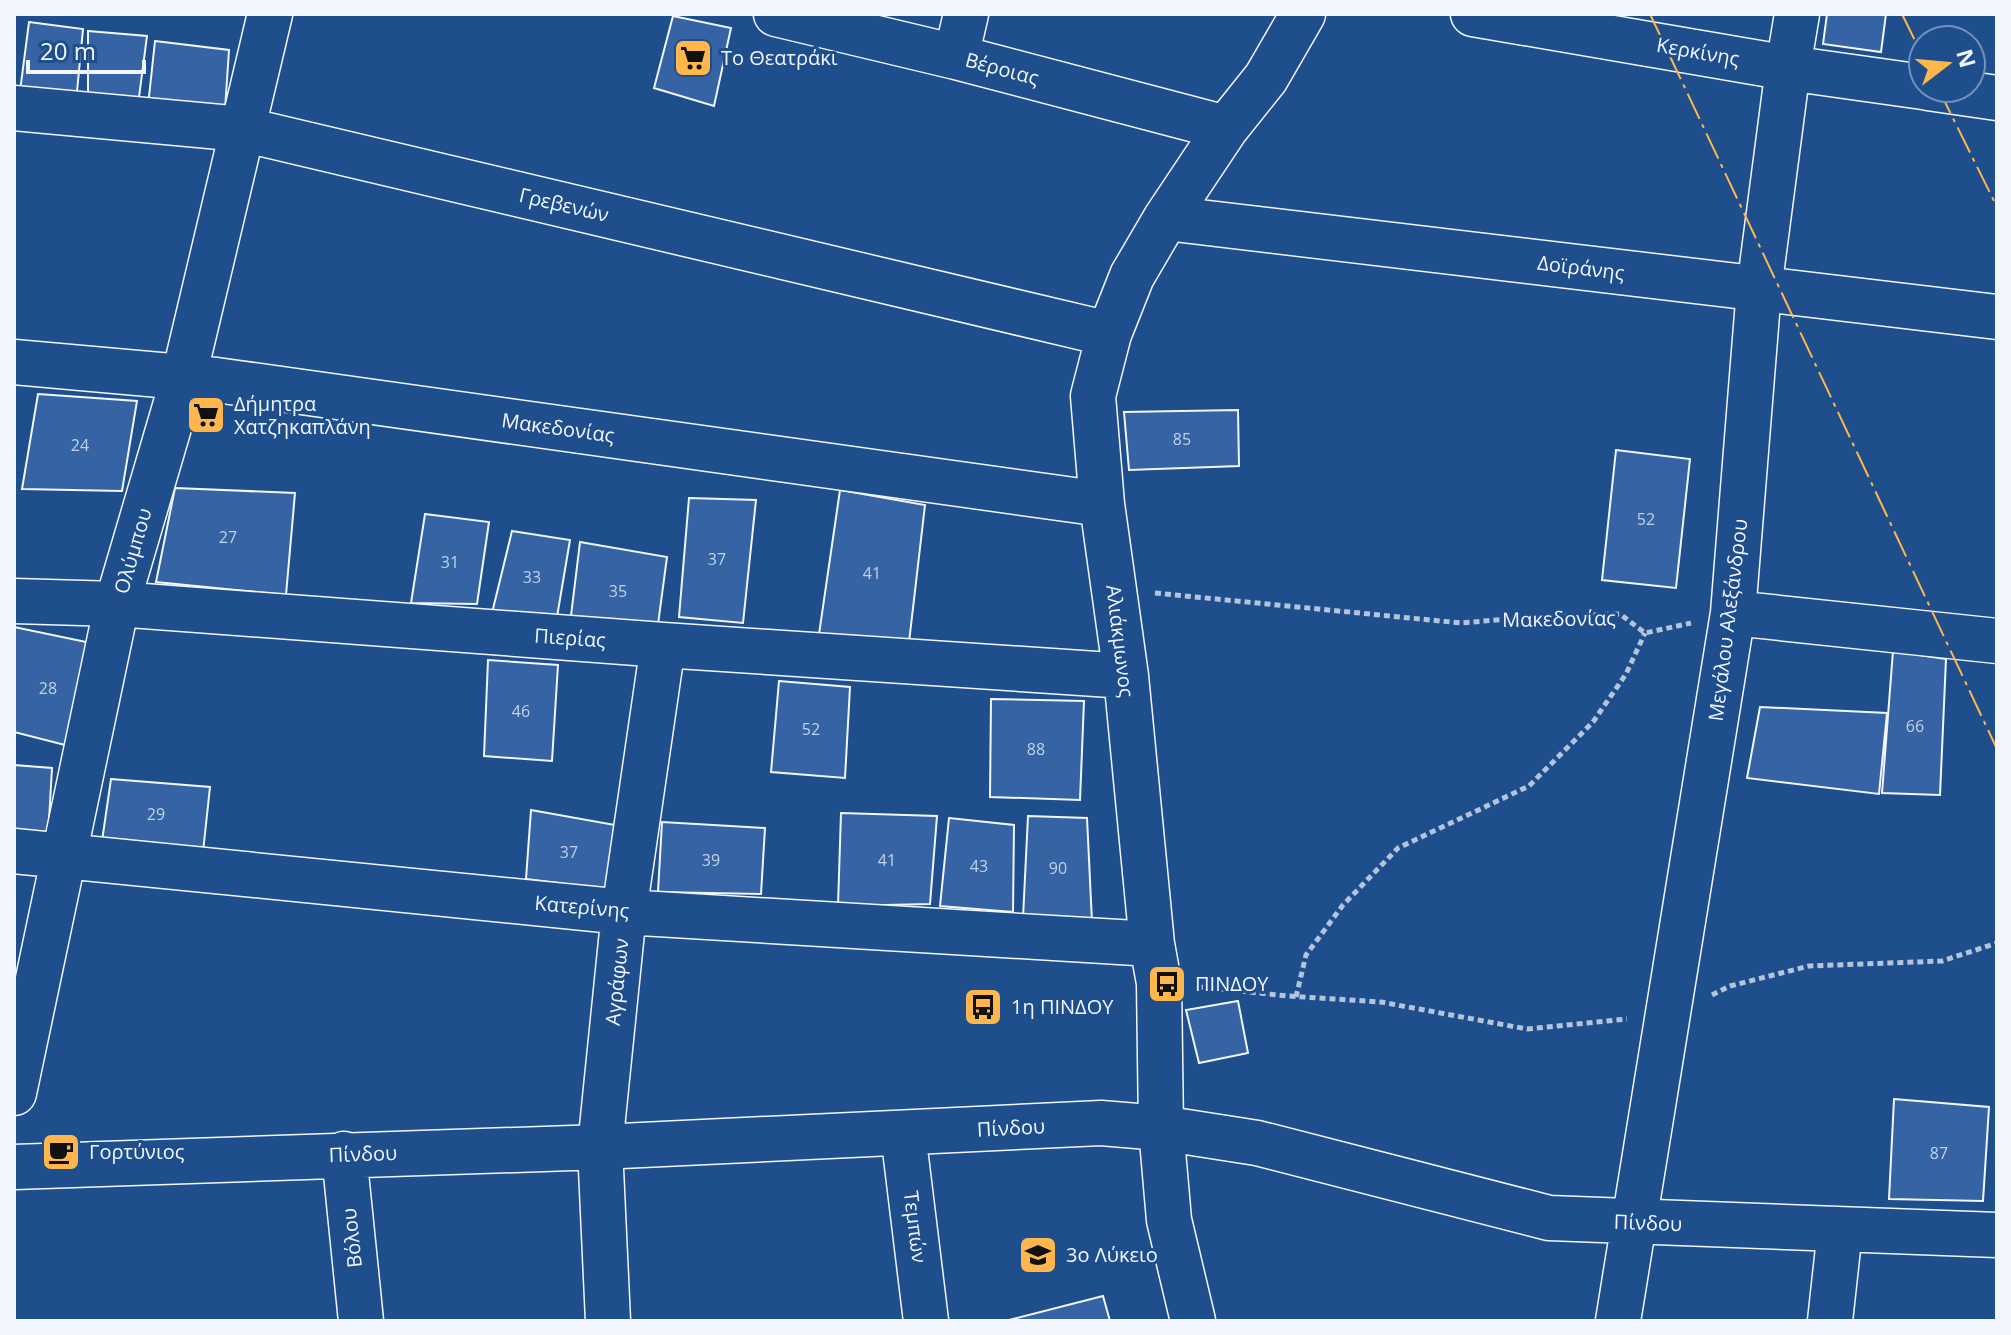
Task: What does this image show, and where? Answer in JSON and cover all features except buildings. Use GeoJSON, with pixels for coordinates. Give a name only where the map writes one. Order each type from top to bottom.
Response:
{"type":"FeatureCollection","features":[{"type":"Feature","properties":{"kind":"street","name":"Ολύμπου"},"geometry":{"type":"LineString","coordinates":[[14,1093],[117,604],[184,376],[270,14]]}},
{"type":"Feature","properties":{"kind":"street","name":"Βέροιας"},"geometry":{"type":"LineString","coordinates":[[776,14],[956,57],[1226,128]]}},
{"type":"Feature","properties":{"kind":"street"},"geometry":{"type":"LineString","coordinates":[[956,57],[966,14]]}},
{"type":"Feature","properties":{"kind":"street","name":"Αλιάκμωνος"},"geometry":{"type":"LineString","coordinates":[[1193,1321],[1169,1220],[1161,1128],[1156,964],[1126,676],[1102,504],[1093,396],[1109,334],[1132,276],[1226,128],[1266,78],[1303,14]]}},
{"type":"Feature","properties":{"kind":"street","name":"Κερκίνης"},"geometry":{"type":"LineString","coordinates":[[1473,14],[1907,85]]}},
{"type":"Feature","properties":{"kind":"street","name":"Μεγάλου Αλεξάνδρου"},"geometry":{"type":"LineString","coordinates":[[1618,1321],[1733,613],[1759,289],[1797,14]]}},
{"type":"Feature","properties":{"kind":"street","name":"Γρεβενών"},"geometry":{"type":"LineString","coordinates":[[14,108],[242,129],[1109,334]]}},
{"type":"Feature","properties":{"kind":"street","name":"Δοϊράνης"},"geometry":{"type":"LineString","coordinates":[[1166,218],[1997,317]]}},
{"type":"Feature","properties":{"kind":"street","name":"Μακεδονίας"},"geometry":{"type":"LineString","coordinates":[[14,362],[184,376],[1102,504]]}},
{"type":"Feature","properties":{"kind":"street","name":"Πιερίας"},"geometry":{"type":"LineString","coordinates":[[14,601],[117,604],[1126,676]]}},
{"type":"Feature","properties":{"kind":"street"},"geometry":{"type":"LineString","coordinates":[[1733,613],[1997,641]]}},
{"type":"Feature","properties":{"kind":"street","name":"Αγράφων"},"geometry":{"type":"LineString","coordinates":[[608,1321],[600,1147],[624,912],[663,645]]}},
{"type":"Feature","properties":{"kind":"street","name":"Κατερίνης"},"geometry":{"type":"LineString","coordinates":[[14,851],[1156,964]]}},
{"type":"Feature","properties":{"kind":"street","name":"Πίνδου"},"geometry":{"type":"LineString","coordinates":[[14,1167],[600,1147],[1101,1123],[1161,1128],[1257,1143],[1549,1218],[1997,1235]]}},
{"type":"Feature","properties":{"kind":"street","name":"Τεμπών"},"geometry":{"type":"LineString","coordinates":[[903,1133],[926,1321]]}},
{"type":"Feature","properties":{"kind":"street","name":"Βόλου"},"geometry":{"type":"LineString","coordinates":[[344,1154],[361,1321]]}},
{"type":"Feature","properties":{"kind":"street"},"geometry":{"type":"LineString","coordinates":[[1830,1321],[1840,1230]]}},
{"type":"Feature","properties":{"kind":"path","name":"Μακεδονίας"},"geometry":{"type":"LineString","coordinates":[[1114,589],[1461,623],[1620,614],[1645,633],[1733,613]]}},
{"type":"Feature","properties":{"kind":"path"},"geometry":{"type":"LineString","coordinates":[[1296,997],[1306,955],[1343,905],[1398,848],[1529,786],[1593,722],[1626,674],[1645,633]]}},
{"type":"Feature","properties":{"kind":"path"},"geometry":{"type":"LineString","coordinates":[[1156,964],[1296,997],[1381,1002],[1527,1029],[1669,1015],[1730,986],[1809,966],[1942,961],[1997,943]]}},
{"type":"Feature","properties":{"kind":"power"},"geometry":{"type":"LineString","coordinates":[[1650,14],[1997,749]]}},
{"type":"Feature","properties":{"kind":"power"},"geometry":{"type":"LineString","coordinates":[[1902,14],[1907,24]]}},
{"type":"Feature","properties":{"kind":"power"},"geometry":{"type":"LineString","coordinates":[[1946,104],[1997,207]]}},
{"type":"Feature","properties":{"kind":"place","name":"Το Θεατράκι"},"geometry":{"type":"Point","coordinates":[693,58]}},
{"type":"Feature","properties":{"kind":"place","name":"Δήμητρα Χατζηκαπλάνη"},"geometry":{"type":"Point","coordinates":[206,415]}},
{"type":"Feature","properties":{"kind":"place","name":"ΠΙΝΔΟΥ"},"geometry":{"type":"Point","coordinates":[1167,984]}},
{"type":"Feature","properties":{"kind":"place","name":"1η ΠΙΝΔΟΥ"},"geometry":{"type":"Point","coordinates":[983,1007]}},
{"type":"Feature","properties":{"kind":"place","name":"Γορτύνιος"},"geometry":{"type":"Point","coordinates":[61,1152]}},
{"type":"Feature","properties":{"kind":"place","name":"3ο Λύκειο"},"geometry":{"type":"Point","coordinates":[1038,1255]}}]}
